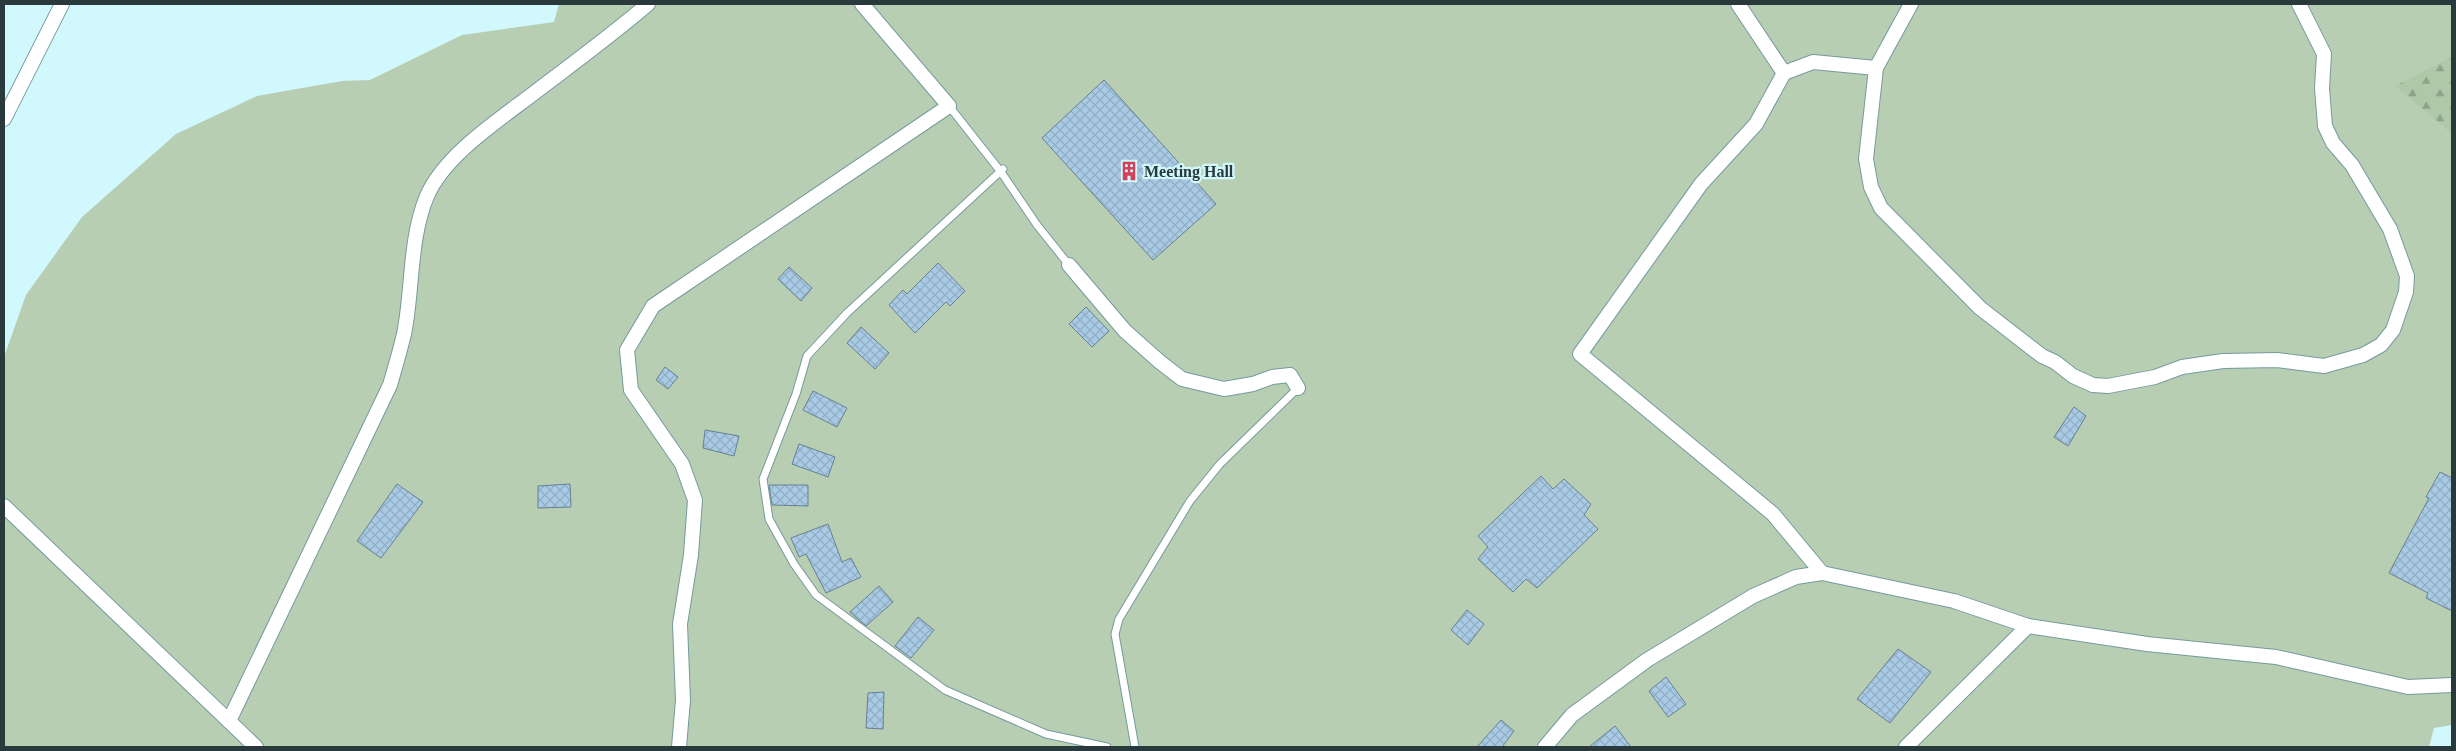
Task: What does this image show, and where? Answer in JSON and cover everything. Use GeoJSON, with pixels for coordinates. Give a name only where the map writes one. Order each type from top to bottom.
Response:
{"type":"FeatureCollection","features":[{"type":"Feature","properties":{"kind":"street"},"geometry":{"type":"LineString","coordinates":[[4,120],[62,4]]}},
{"type":"Feature","properties":{"kind":"street"},"geometry":{"type":"LineString","coordinates":[[229,721],[390,385],[404,334],[418,229],[427,197],[439,176],[459,154],[510,112],[614,33],[648,4]]}},
{"type":"Feature","properties":{"kind":"street"},"geometry":{"type":"LineString","coordinates":[[679,747],[683,700],[680,624],[691,554],[695,500],[682,464],[631,390],[627,350],[652,306],[949,106],[862,4]]}},
{"type":"Feature","properties":{"kind":"street"},"geometry":{"type":"LineString","coordinates":[[1738,4],[1784,73]]}},
{"type":"Feature","properties":{"kind":"street"},"geometry":{"type":"LineString","coordinates":[[1911,4],[1876,68],[1866,158],[1871,187],[1881,208],[1980,308],[2042,356],[2055,362],[2073,376],[2093,385],[2108,386],[2155,377],[2182,367],[2223,361],[2276,360],[2324,366],[2363,355],[2381,346],[2393,330],[2406,292],[2407,276],[2390,230],[2352,165],[2333,143],[2325,126],[2322,88],[2324,54],[2300,4]]}},
{"type":"Feature","properties":{"kind":"street"},"geometry":{"type":"LineString","coordinates":[[1822,573],[1773,514],[1580,354],[1701,184],[1756,124],[1784,73],[1813,62],[1876,68]]}},
{"type":"Feature","properties":{"kind":"street"},"geometry":{"type":"LineString","coordinates":[[1069,265],[1126,331],[1182,379],[1224,389],[1290,376],[1298,388]]}},
{"type":"Feature","properties":{"kind":"street"},"geometry":{"type":"LineString","coordinates":[[4,506],[256,747]]}},
{"type":"Feature","properties":{"kind":"street"},"geometry":{"type":"LineString","coordinates":[[1545,747],[1572,715],[1647,660],[1753,596],[1796,577],[1822,573],[1954,601],[2028,626],[2147,644],[2276,657],[2408,687],[2452,685]]}},
{"type":"Feature","properties":{"kind":"street"},"geometry":{"type":"LineString","coordinates":[[1906,747],[2028,626]]}},
{"type":"Feature","properties":{"kind":"lane"},"geometry":{"type":"LineString","coordinates":[[949,106],[1002,170],[1037,225],[1069,265]]}},
{"type":"Feature","properties":{"kind":"lane"},"geometry":{"type":"LineString","coordinates":[[1002,170],[847,313],[807,356],[796,394],[763,480],[769,519],[794,564],[816,595],[945,690],[1046,734],[1107,747]]}},
{"type":"Feature","properties":{"kind":"lane"},"geometry":{"type":"LineString","coordinates":[[1135,747],[1115,634],[1119,619],[1201,487],[1220,464],[1298,388]]}},
{"type":"Feature","properties":{"kind":"green space"},"geometry":{"type":"Polygon","coordinates":[[[559,4],[2452,4],[2452,725],[2434,728],[2429,747],[4,747],[4,357],[26,295],[82,217],[176,134],[257,96],[342,81],[370,80],[462,35],[554,22],[559,4]]]}},
{"type":"Feature","properties":{"kind":"green space"},"geometry":{"type":"Polygon","coordinates":[[[2452,57],[2452,133],[2451,133],[2395,86],[2452,57]]]}},
{"type":"Feature","properties":{"kind":"building","name":"Meeting Hall"},"geometry":{"type":"Polygon","coordinates":[[[1104,80],[1216,204],[1153,260],[1042,138],[1104,80]]]}},
{"type":"Feature","properties":{"kind":"building"},"geometry":{"type":"Polygon","coordinates":[[[938,263],[965,291],[950,306],[946,302],[915,333],[889,305],[903,290],[907,294],[938,263]]]}},
{"type":"Feature","properties":{"kind":"building"},"geometry":{"type":"Polygon","coordinates":[[[789,267],[812,288],[801,301],[778,279],[789,267]]]}},
{"type":"Feature","properties":{"kind":"building"},"geometry":{"type":"Polygon","coordinates":[[[1086,307],[1109,331],[1092,347],[1069,324],[1086,307]]]}},
{"type":"Feature","properties":{"kind":"building"},"geometry":{"type":"Polygon","coordinates":[[[861,327],[889,353],[875,369],[847,343],[861,327]]]}},
{"type":"Feature","properties":{"kind":"building"},"geometry":{"type":"Polygon","coordinates":[[[665,367],[678,377],[668,389],[656,380],[665,367]]]}},
{"type":"Feature","properties":{"kind":"building"},"geometry":{"type":"Polygon","coordinates":[[[813,391],[847,408],[837,427],[803,410],[813,391]]]}},
{"type":"Feature","properties":{"kind":"building"},"geometry":{"type":"Polygon","coordinates":[[[2074,407],[2086,416],[2068,446],[2054,437],[2074,407]]]}},
{"type":"Feature","properties":{"kind":"building"},"geometry":{"type":"Polygon","coordinates":[[[705,430],[739,436],[734,456],[703,448],[705,430]]]}},
{"type":"Feature","properties":{"kind":"building"},"geometry":{"type":"Polygon","coordinates":[[[799,444],[835,457],[828,477],[792,464],[799,444]]]}},
{"type":"Feature","properties":{"kind":"building"},"geometry":{"type":"Polygon","coordinates":[[[2440,472],[2452,478],[2452,611],[2426,598],[2428,593],[2389,573],[2429,498],[2426,497],[2440,472]]]}},
{"type":"Feature","properties":{"kind":"building"},"geometry":{"type":"Polygon","coordinates":[[[1541,476],[1553,489],[1564,479],[1591,504],[1584,515],[1598,529],[1537,588],[1526,579],[1513,592],[1478,559],[1488,547],[1478,536],[1541,476]]]}},
{"type":"Feature","properties":{"kind":"building"},"geometry":{"type":"Polygon","coordinates":[[[397,484],[423,502],[381,558],[357,541],[397,484]]]}},
{"type":"Feature","properties":{"kind":"building"},"geometry":{"type":"Polygon","coordinates":[[[570,484],[571,507],[538,508],[538,486],[570,484]]]}},
{"type":"Feature","properties":{"kind":"building"},"geometry":{"type":"Polygon","coordinates":[[[769,485],[808,485],[808,506],[772,505],[769,485]]]}},
{"type":"Feature","properties":{"kind":"building"},"geometry":{"type":"Polygon","coordinates":[[[828,524],[842,562],[851,558],[861,577],[826,593],[806,554],[799,557],[791,538],[828,524]]]}},
{"type":"Feature","properties":{"kind":"building"},"geometry":{"type":"Polygon","coordinates":[[[879,586],[893,602],[866,626],[850,612],[879,586]]]}},
{"type":"Feature","properties":{"kind":"building"},"geometry":{"type":"Polygon","coordinates":[[[1467,610],[1484,624],[1468,645],[1451,630],[1467,610]]]}},
{"type":"Feature","properties":{"kind":"building"},"geometry":{"type":"Polygon","coordinates":[[[918,617],[934,630],[911,658],[895,646],[918,617]]]}},
{"type":"Feature","properties":{"kind":"building"},"geometry":{"type":"Polygon","coordinates":[[[1898,649],[1931,672],[1890,723],[1857,699],[1898,649]]]}},
{"type":"Feature","properties":{"kind":"building"},"geometry":{"type":"Polygon","coordinates":[[[1666,677],[1686,704],[1668,717],[1649,691],[1666,677]]]}},
{"type":"Feature","properties":{"kind":"building"},"geometry":{"type":"Polygon","coordinates":[[[884,692],[883,729],[866,728],[868,693],[884,692]]]}},
{"type":"Feature","properties":{"kind":"building"},"geometry":{"type":"Polygon","coordinates":[[[1501,720],[1514,731],[1502,747],[1477,747],[1501,720]]]}},
{"type":"Feature","properties":{"kind":"building"},"geometry":{"type":"Polygon","coordinates":[[[1615,726],[1631,747],[1589,747],[1615,726]]]}},
{"type":"Feature","properties":{"kind":"place","name":"Meeting Hall"},"geometry":{"type":"Point","coordinates":[1129,171]}}]}
